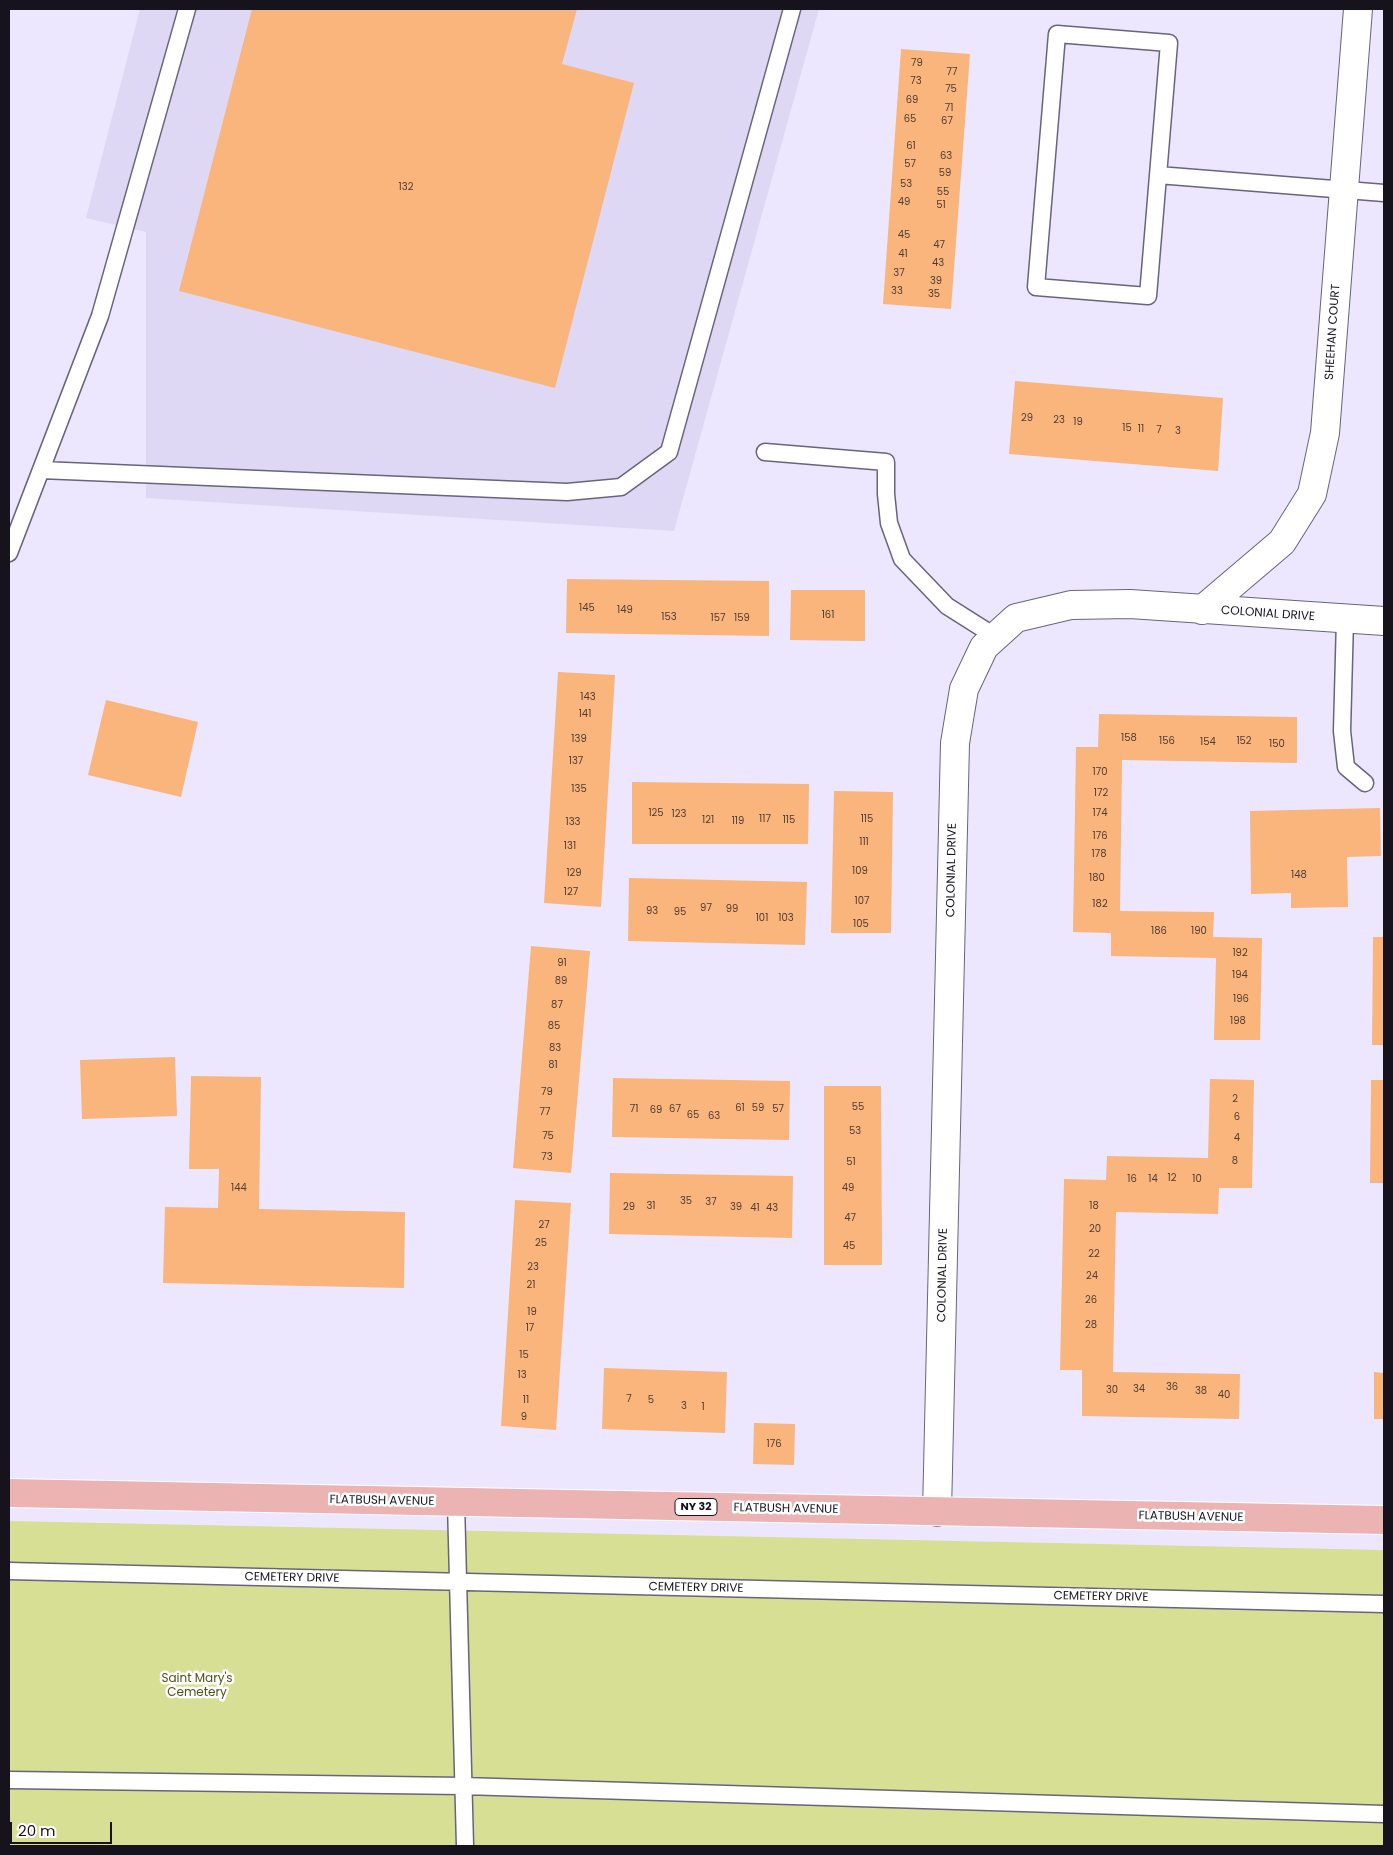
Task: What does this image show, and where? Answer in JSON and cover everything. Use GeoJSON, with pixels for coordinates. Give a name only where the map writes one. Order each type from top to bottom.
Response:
{"type":"FeatureCollection","features":[{"type":"Feature","properties":{"kind":"main road","name":"FLATBUSH AVENUE"},"geometry":{"type":"LineString","coordinates":[[9,1493],[1384,1520]]}},
{"type":"Feature","properties":{"kind":"street","name":"SHEEHAN COURT"},"geometry":{"type":"LineString","coordinates":[[1202,610],[1282,542],[1312,494],[1325,433],[1358,9]]}},
{"type":"Feature","properties":{"kind":"street","name":"COLONIAL DRIVE"},"geometry":{"type":"LineString","coordinates":[[937,1512],[955,743],[964,689],[984,647],[1016,618],[1071,605],[1130,604],[1384,621]]}},
{"type":"Feature","properties":{"kind":"lane"},"geometry":{"type":"LineString","coordinates":[[9,553],[100,316],[187,9]]}},
{"type":"Feature","properties":{"kind":"lane"},"geometry":{"type":"LineString","coordinates":[[41,470],[568,492],[621,487],[669,452],[792,9]]}},
{"type":"Feature","properties":{"kind":"lane"},"geometry":{"type":"LineString","coordinates":[[1057,34],[1169,43],[1158,175],[1148,296],[1036,287],[1057,34]]}},
{"type":"Feature","properties":{"kind":"lane"},"geometry":{"type":"LineString","coordinates":[[1158,175],[1384,193]]}},
{"type":"Feature","properties":{"kind":"lane"},"geometry":{"type":"LineString","coordinates":[[765,452],[886,462],[886,494],[889,523],[902,559],[947,606],[996,637]]}},
{"type":"Feature","properties":{"kind":"lane"},"geometry":{"type":"LineString","coordinates":[[1345,619],[1343,749],[1346,766],[1365,783]]}},
{"type":"Feature","properties":{"kind":"lane"},"geometry":{"type":"LineString","coordinates":[[456,1503],[465,1846]]}},
{"type":"Feature","properties":{"kind":"lane","name":"CEMETERY DRIVE"},"geometry":{"type":"LineString","coordinates":[[9,1571],[1384,1604]]}},
{"type":"Feature","properties":{"kind":"lane"},"geometry":{"type":"LineString","coordinates":[[9,1780],[463,1786],[1384,1814]]}},
{"type":"Feature","properties":{"kind":"shaded area"},"geometry":{"type":"Polygon","coordinates":[[[140,9],[819,9],[674,531],[146,498],[146,232],[86,218],[140,9]]]}},
{"type":"Feature","properties":{"kind":"green space","name":"Saint Mary's Cemetery"},"geometry":{"type":"Polygon","coordinates":[[[9,1521],[1384,1550],[1384,1846],[9,1846],[9,1521]]]}},
{"type":"Feature","properties":{"kind":"building"},"geometry":{"type":"Polygon","coordinates":[[[252,9],[577,9],[562,64],[634,83],[555,388],[179,291],[252,9]]]}},
{"type":"Feature","properties":{"kind":"building"},"geometry":{"type":"Polygon","coordinates":[[[901,49],[970,54],[951,309],[883,304],[901,49]]]}},
{"type":"Feature","properties":{"kind":"building"},"geometry":{"type":"Polygon","coordinates":[[[1015,381],[1223,398],[1218,471],[1009,454],[1015,381]]]}},
{"type":"Feature","properties":{"kind":"building"},"geometry":{"type":"Polygon","coordinates":[[[567,579],[769,581],[769,636],[566,633],[567,579]]]}},
{"type":"Feature","properties":{"kind":"building"},"geometry":{"type":"Polygon","coordinates":[[[791,590],[865,590],[865,641],[790,640],[791,590]]]}},
{"type":"Feature","properties":{"kind":"building"},"geometry":{"type":"Polygon","coordinates":[[[558,672],[615,675],[601,907],[544,903],[558,672]]]}},
{"type":"Feature","properties":{"kind":"building"},"geometry":{"type":"Polygon","coordinates":[[[106,700],[198,722],[181,797],[88,775],[106,700]]]}},
{"type":"Feature","properties":{"kind":"building"},"geometry":{"type":"Polygon","coordinates":[[[1099,714],[1297,717],[1297,763],[1122,760],[1120,911],[1214,912],[1213,937],[1262,938],[1260,1040],[1214,1040],[1216,958],[1111,956],[1111,933],[1073,932],[1076,747],[1098,747],[1099,714]]]}},
{"type":"Feature","properties":{"kind":"building"},"geometry":{"type":"Polygon","coordinates":[[[632,782],[809,784],[808,844],[632,844],[632,782]]]}},
{"type":"Feature","properties":{"kind":"building"},"geometry":{"type":"Polygon","coordinates":[[[834,791],[893,792],[891,933],[831,933],[834,791]]]}},
{"type":"Feature","properties":{"kind":"building"},"geometry":{"type":"Polygon","coordinates":[[[1380,808],[1381,856],[1347,857],[1348,907],[1291,908],[1291,893],[1251,894],[1250,811],[1380,808]]]}},
{"type":"Feature","properties":{"kind":"building"},"geometry":{"type":"Polygon","coordinates":[[[629,878],[807,882],[805,945],[628,941],[629,878]]]}},
{"type":"Feature","properties":{"kind":"building"},"geometry":{"type":"Polygon","coordinates":[[[1373,937],[1384,937],[1384,1045],[1372,1045],[1373,937]]]}},
{"type":"Feature","properties":{"kind":"building"},"geometry":{"type":"Polygon","coordinates":[[[531,946],[590,951],[571,1173],[513,1168],[531,946]]]}},
{"type":"Feature","properties":{"kind":"building"},"geometry":{"type":"Polygon","coordinates":[[[175,1057],[177,1116],[82,1119],[80,1060],[175,1057]]]}},
{"type":"Feature","properties":{"kind":"building"},"geometry":{"type":"Polygon","coordinates":[[[191,1076],[261,1077],[259,1209],[405,1212],[404,1288],[163,1283],[165,1207],[218,1208],[219,1169],[189,1169],[191,1076]]]}},
{"type":"Feature","properties":{"kind":"building"},"geometry":{"type":"Polygon","coordinates":[[[613,1078],[790,1081],[789,1140],[612,1137],[613,1078]]]}},
{"type":"Feature","properties":{"kind":"building"},"geometry":{"type":"Polygon","coordinates":[[[1210,1079],[1254,1080],[1252,1188],[1219,1188],[1218,1214],[1116,1212],[1113,1372],[1240,1374],[1239,1419],[1082,1416],[1082,1370],[1060,1370],[1064,1179],[1106,1180],[1107,1156],[1208,1158],[1210,1079]]]}},
{"type":"Feature","properties":{"kind":"building"},"geometry":{"type":"Polygon","coordinates":[[[1371,1080],[1384,1080],[1384,1183],[1370,1183],[1371,1080]]]}},
{"type":"Feature","properties":{"kind":"building"},"geometry":{"type":"Polygon","coordinates":[[[824,1086],[881,1086],[882,1265],[824,1265],[824,1086]]]}},
{"type":"Feature","properties":{"kind":"building"},"geometry":{"type":"Polygon","coordinates":[[[610,1173],[793,1176],[792,1238],[609,1234],[610,1173]]]}},
{"type":"Feature","properties":{"kind":"building"},"geometry":{"type":"Polygon","coordinates":[[[515,1200],[571,1203],[556,1430],[501,1426],[515,1200]]]}},
{"type":"Feature","properties":{"kind":"building"},"geometry":{"type":"Polygon","coordinates":[[[604,1368],[727,1372],[725,1433],[602,1429],[604,1368]]]}},
{"type":"Feature","properties":{"kind":"building"},"geometry":{"type":"Polygon","coordinates":[[[1374,1372],[1384,1373],[1384,1419],[1374,1419],[1374,1372]]]}},
{"type":"Feature","properties":{"kind":"building"},"geometry":{"type":"Polygon","coordinates":[[[754,1423],[795,1424],[794,1465],[753,1464],[754,1423]]]}}]}
